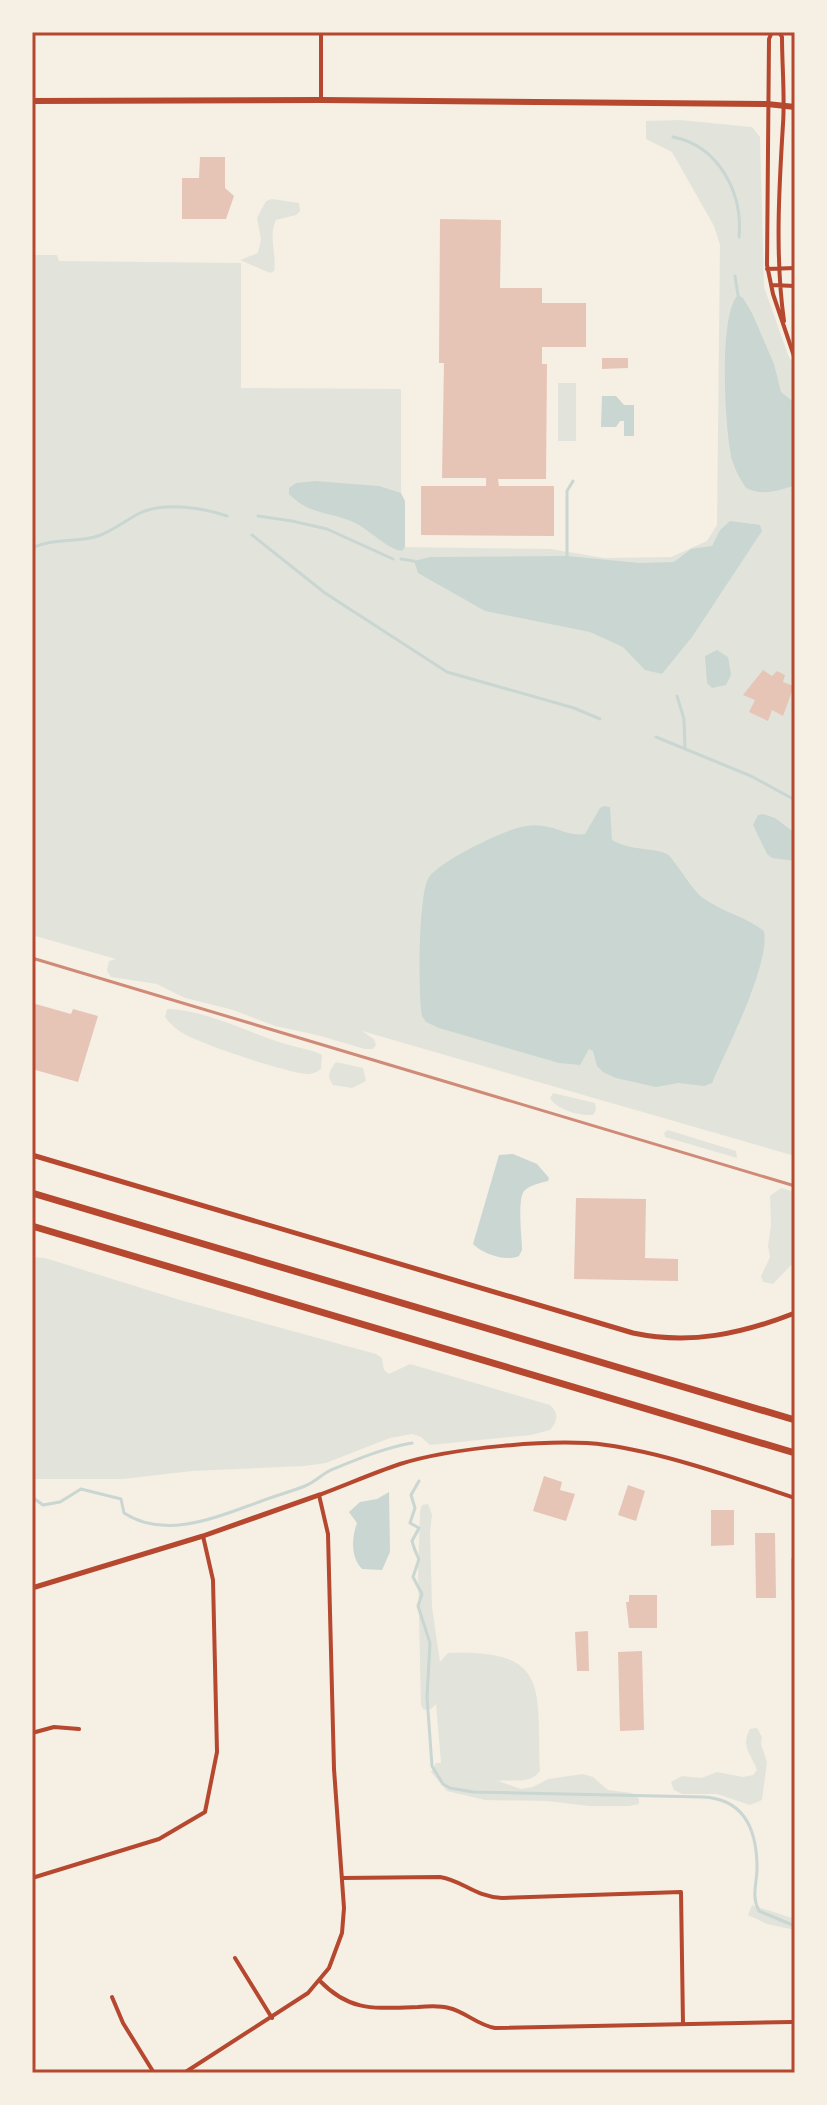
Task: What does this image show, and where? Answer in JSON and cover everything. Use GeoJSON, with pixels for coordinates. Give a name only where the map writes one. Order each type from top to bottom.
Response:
{"type":"FeatureCollection","features":[{"type":"Feature","properties":{"kind":"highway"},"geometry":{"type":"LineString","coordinates":[[32,1191],[795,1420]]}},
{"type":"Feature","properties":{"kind":"highway"},"geometry":{"type":"LineString","coordinates":[[32,1228],[795,1453]]}},
{"type":"Feature","properties":{"kind":"main road"},"geometry":{"type":"LineString","coordinates":[[32,101],[321,100],[795,106]]}},
{"type":"Feature","properties":{"kind":"street"},"geometry":{"type":"LineString","coordinates":[[321,32],[321,100]]}},
{"type":"Feature","properties":{"kind":"street"},"geometry":{"type":"LineString","coordinates":[[772,32],[769,39],[765,244],[771,285],[795,359]]}},
{"type":"Feature","properties":{"kind":"street"},"geometry":{"type":"LineString","coordinates":[[779,32],[782,37],[780,286],[786,336]]}},
{"type":"Feature","properties":{"kind":"street"},"geometry":{"type":"LineString","coordinates":[[767,269],[795,268]]}},
{"type":"Feature","properties":{"kind":"street"},"geometry":{"type":"LineString","coordinates":[[771,285],[795,286]]}},
{"type":"Feature","properties":{"kind":"street"},"geometry":{"type":"LineString","coordinates":[[32,1155],[633,1333],[666,1339],[715,1337],[752,1329],[795,1313]]}},
{"type":"Feature","properties":{"kind":"street"},"geometry":{"type":"LineString","coordinates":[[32,1588],[203,1536],[399,1465],[430,1457],[524,1445],[604,1444],[648,1453],[795,1498]]}},
{"type":"Feature","properties":{"kind":"street"},"geometry":{"type":"LineString","coordinates":[[184,2073],[299,2000],[320,1981],[334,1958],[342,1933],[328,1534],[319,1495]]}},
{"type":"Feature","properties":{"kind":"street"},"geometry":{"type":"LineString","coordinates":[[32,1878],[159,1839],[205,1812],[217,1752],[213,1580],[203,1536]]}},
{"type":"Feature","properties":{"kind":"street"},"geometry":{"type":"LineString","coordinates":[[32,1733],[54,1727],[79,1729]]}},
{"type":"Feature","properties":{"kind":"street"},"geometry":{"type":"LineString","coordinates":[[342,1878],[440,1877],[454,1880],[476,1894],[497,1898],[681,1892],[683,2024]]}},
{"type":"Feature","properties":{"kind":"street"},"geometry":{"type":"LineString","coordinates":[[235,1958],[272,2018]]}},
{"type":"Feature","properties":{"kind":"street"},"geometry":{"type":"LineString","coordinates":[[320,1981],[334,1995],[356,2006],[448,2007],[495,2028],[792,2022]]}},
{"type":"Feature","properties":{"kind":"street"},"geometry":{"type":"LineString","coordinates":[[112,1997],[123,2023],[154,2073]]}},
{"type":"Feature","properties":{"kind":"shaded area"},"geometry":{"type":"Polygon","coordinates":[[[680,120],[752,127],[760,137],[764,287],[795,367],[795,1156],[362,1031],[374,1039],[376,1045],[373,1049],[275,1026],[233,1010],[185,998],[157,984],[111,977],[107,971],[109,961],[116,959],[32,935],[32,255],[57,255],[59,261],[241,263],[241,388],[401,389],[401,547],[551,549],[604,558],[671,557],[707,541],[717,525],[720,245],[714,226],[672,152],[646,139],[646,121],[680,120]]]}},
{"type":"Feature","properties":{"kind":"shaded area"},"geometry":{"type":"Polygon","coordinates":[[[266,201],[299,203],[300,211],[276,220],[273,233],[274,271],[270,273],[240,260],[258,253],[261,239],[257,218],[266,201]]]}},
{"type":"Feature","properties":{"kind":"shaded area"},"geometry":{"type":"Polygon","coordinates":[[[738,295],[752,313],[774,364],[781,392],[795,403],[795,485],[777,491],[758,492],[746,488],[732,460],[727,426],[725,348],[732,306],[738,295]]]}},
{"type":"Feature","properties":{"kind":"shaded area"},"geometry":{"type":"Polygon","coordinates":[[[558,383],[576,383],[576,441],[558,441],[558,383]]]}},
{"type":"Feature","properties":{"kind":"shaded area"},"geometry":{"type":"Polygon","coordinates":[[[602,396],[616,396],[624,405],[634,405],[634,436],[624,436],[624,421],[616,427],[601,427],[602,396]]]}},
{"type":"Feature","properties":{"kind":"shaded area"},"geometry":{"type":"Polygon","coordinates":[[[315,481],[379,486],[401,493],[405,501],[405,547],[402,551],[359,525],[306,507],[289,494],[289,488],[296,483],[315,481]]]}},
{"type":"Feature","properties":{"kind":"shaded area"},"geometry":{"type":"Polygon","coordinates":[[[730,521],[760,525],[762,531],[692,637],[662,674],[645,670],[623,647],[590,632],[485,611],[418,573],[414,561],[430,557],[567,556],[640,563],[674,562],[691,549],[712,546],[720,530],[730,521]]]}},
{"type":"Feature","properties":{"kind":"shaded area"},"geometry":{"type":"Polygon","coordinates":[[[717,650],[728,657],[731,675],[726,685],[712,688],[707,683],[705,656],[717,650]]]}},
{"type":"Feature","properties":{"kind":"shaded area"},"geometry":{"type":"Polygon","coordinates":[[[604,806],[610,807],[612,840],[667,854],[703,898],[764,931],[761,964],[746,1007],[712,1083],[704,1086],[678,1083],[656,1087],[616,1078],[597,1066],[593,1051],[589,1049],[580,1065],[559,1063],[439,1028],[426,1022],[422,1016],[421,922],[429,877],[460,854],[516,828],[535,825],[585,834],[604,806]]]}},
{"type":"Feature","properties":{"kind":"shaded area"},"geometry":{"type":"Polygon","coordinates":[[[758,815],[775,818],[795,833],[795,861],[772,858],[767,854],[753,825],[758,815]]]}},
{"type":"Feature","properties":{"kind":"shaded area"},"geometry":{"type":"Polygon","coordinates":[[[167,1009],[197,1013],[318,1053],[322,1055],[321,1069],[310,1074],[300,1073],[209,1045],[173,1026],[165,1017],[167,1009]]]}},
{"type":"Feature","properties":{"kind":"shaded area"},"geometry":{"type":"Polygon","coordinates":[[[336,1062],[363,1068],[366,1081],[352,1088],[333,1085],[330,1073],[336,1062]]]}},
{"type":"Feature","properties":{"kind":"shaded area"},"geometry":{"type":"Polygon","coordinates":[[[553,1093],[595,1103],[596,1110],[593,1115],[569,1111],[553,1102],[550,1098],[553,1093]]]}},
{"type":"Feature","properties":{"kind":"shaded area"},"geometry":{"type":"Polygon","coordinates":[[[668,1130],[736,1151],[737,1158],[665,1137],[664,1133],[668,1130]]]}},
{"type":"Feature","properties":{"kind":"shaded area"},"geometry":{"type":"Polygon","coordinates":[[[513,1154],[537,1164],[549,1178],[524,1191],[520,1211],[522,1250],[519,1256],[508,1258],[489,1254],[473,1244],[499,1155],[513,1154]]]}},
{"type":"Feature","properties":{"kind":"shaded area"},"geometry":{"type":"Polygon","coordinates":[[[781,1188],[795,1192],[795,1261],[773,1284],[763,1282],[761,1276],[770,1257],[770,1196],[781,1188]]]}},
{"type":"Feature","properties":{"kind":"shaded area"},"geometry":{"type":"Polygon","coordinates":[[[32,1257],[45,1258],[180,1300],[376,1354],[382,1358],[384,1370],[389,1374],[410,1364],[550,1405],[555,1411],[556,1420],[550,1430],[531,1435],[430,1445],[412,1434],[390,1438],[326,1463],[304,1466],[192,1471],[123,1479],[32,1479],[32,1257]]]}},
{"type":"Feature","properties":{"kind":"shaded area"},"geometry":{"type":"Polygon","coordinates":[[[389,1492],[390,1552],[382,1570],[362,1569],[355,1559],[353,1546],[357,1523],[349,1512],[360,1502],[377,1499],[389,1492]]]}},
{"type":"Feature","properties":{"kind":"shaded area"},"geometry":{"type":"Polygon","coordinates":[[[428,1504],[432,1515],[432,1607],[440,1662],[448,1653],[481,1653],[505,1658],[521,1666],[531,1679],[536,1695],[540,1770],[527,1780],[498,1781],[521,1789],[548,1779],[583,1774],[593,1777],[608,1790],[632,1793],[639,1799],[639,1804],[589,1806],[547,1801],[485,1800],[447,1791],[431,1772],[436,1763],[441,1763],[436,1704],[424,1710],[421,1706],[418,1573],[420,1511],[422,1505],[428,1504]]]}},
{"type":"Feature","properties":{"kind":"shaded area"},"geometry":{"type":"Polygon","coordinates":[[[757,1728],[767,1762],[762,1800],[750,1805],[717,1794],[682,1794],[674,1790],[671,1782],[682,1776],[701,1778],[717,1772],[743,1777],[753,1775],[757,1770],[746,1740],[750,1729],[757,1728]]]}},
{"type":"Feature","properties":{"kind":"shaded area"},"geometry":{"type":"Polygon","coordinates":[[[752,1905],[795,1919],[795,1930],[767,1924],[748,1915],[752,1905]]]}},
{"type":"Feature","properties":{"kind":"building"},"geometry":{"type":"Polygon","coordinates":[[[200,157],[225,157],[225,188],[234,196],[226,219],[182,219],[182,178],[199,178],[200,157]]]}},
{"type":"Feature","properties":{"kind":"building"},"geometry":{"type":"Polygon","coordinates":[[[440,219],[501,220],[500,288],[542,288],[542,303],[586,303],[586,347],[542,347],[542,364],[547,364],[546,479],[498,479],[499,486],[554,486],[554,536],[421,535],[421,486],[486,486],[486,478],[442,478],[444,363],[439,363],[440,219]]]}},
{"type":"Feature","properties":{"kind":"building"},"geometry":{"type":"Polygon","coordinates":[[[602,358],[628,358],[628,368],[602,369],[602,358]]]}},
{"type":"Feature","properties":{"kind":"building"},"geometry":{"type":"Polygon","coordinates":[[[763,670],[772,676],[777,671],[785,675],[783,682],[794,686],[783,716],[772,710],[768,721],[749,712],[755,700],[743,695],[763,670]]]}},
{"type":"Feature","properties":{"kind":"building"},"geometry":{"type":"Polygon","coordinates":[[[32,1003],[71,1014],[73,1009],[98,1016],[78,1082],[32,1069],[32,1003]]]}},
{"type":"Feature","properties":{"kind":"building"},"geometry":{"type":"Polygon","coordinates":[[[576,1198],[646,1199],[645,1258],[678,1259],[678,1281],[574,1279],[576,1198]]]}},
{"type":"Feature","properties":{"kind":"building"},"geometry":{"type":"Polygon","coordinates":[[[544,1476],[562,1482],[560,1490],[575,1494],[566,1521],[533,1511],[544,1476]]]}},
{"type":"Feature","properties":{"kind":"building"},"geometry":{"type":"Polygon","coordinates":[[[628,1485],[645,1491],[636,1521],[618,1515],[628,1485]]]}},
{"type":"Feature","properties":{"kind":"building"},"geometry":{"type":"Polygon","coordinates":[[[711,1510],[734,1510],[734,1545],[711,1546],[711,1510]]]}},
{"type":"Feature","properties":{"kind":"building"},"geometry":{"type":"Polygon","coordinates":[[[755,1533],[775,1533],[776,1598],[756,1598],[755,1533]]]}},
{"type":"Feature","properties":{"kind":"building"},"geometry":{"type":"Polygon","coordinates":[[[791,1558],[795,1558],[795,1600],[791,1600],[791,1558]]]}},
{"type":"Feature","properties":{"kind":"building"},"geometry":{"type":"Polygon","coordinates":[[[629,1595],[657,1595],[657,1628],[629,1628],[626,1602],[629,1602],[629,1595]]]}},
{"type":"Feature","properties":{"kind":"building"},"geometry":{"type":"Polygon","coordinates":[[[588,1631],[589,1671],[577,1671],[575,1632],[588,1631]]]}},
{"type":"Feature","properties":{"kind":"building"},"geometry":{"type":"Polygon","coordinates":[[[642,1651],[644,1730],[620,1731],[618,1652],[642,1651]]]}},
{"type":"Feature","properties":{"kind":"waterway"},"geometry":{"type":"LineString","coordinates":[[673,137],[703,150],[725,174],[737,204],[739,237]]}},
{"type":"Feature","properties":{"kind":"waterway"},"geometry":{"type":"LineString","coordinates":[[735,276],[738,295]]}},
{"type":"Feature","properties":{"kind":"waterway"},"geometry":{"type":"LineString","coordinates":[[567,556],[567,491],[573,481]]}},
{"type":"Feature","properties":{"kind":"waterway"},"geometry":{"type":"LineString","coordinates":[[32,548],[98,536],[142,512],[162,507],[185,507],[227,516]]}},
{"type":"Feature","properties":{"kind":"waterway"},"geometry":{"type":"LineString","coordinates":[[258,516],[327,529],[393,559]]}},
{"type":"Feature","properties":{"kind":"waterway"},"geometry":{"type":"LineString","coordinates":[[252,535],[325,593],[447,672],[574,708],[600,719]]}},
{"type":"Feature","properties":{"kind":"waterway"},"geometry":{"type":"LineString","coordinates":[[401,559],[414,561]]}},
{"type":"Feature","properties":{"kind":"waterway"},"geometry":{"type":"LineString","coordinates":[[677,696],[684,719],[685,748]]}},
{"type":"Feature","properties":{"kind":"waterway"},"geometry":{"type":"LineString","coordinates":[[656,737],[751,776],[795,800]]}},
{"type":"Feature","properties":{"kind":"waterway"},"geometry":{"type":"LineString","coordinates":[[32,1497],[43,1505],[60,1502],[81,1489],[121,1499],[124,1513],[140,1521],[156,1525],[191,1523],[299,1488],[351,1462],[412,1443]]}},
{"type":"Feature","properties":{"kind":"waterway"},"geometry":{"type":"LineString","coordinates":[[419,1481],[411,1495],[415,1508],[410,1523],[419,1528],[412,1541],[418,1558],[413,1577],[422,1594],[418,1606],[430,1643],[427,1697],[432,1766],[443,1784],[473,1792],[717,1799],[739,1810],[751,1829],[756,1854],[755,1895],[759,1911],[795,1926]]}},
{"type":"Feature","properties":{"kind":"railway"},"geometry":{"type":"LineString","coordinates":[[32,958],[795,1186]]}}]}
